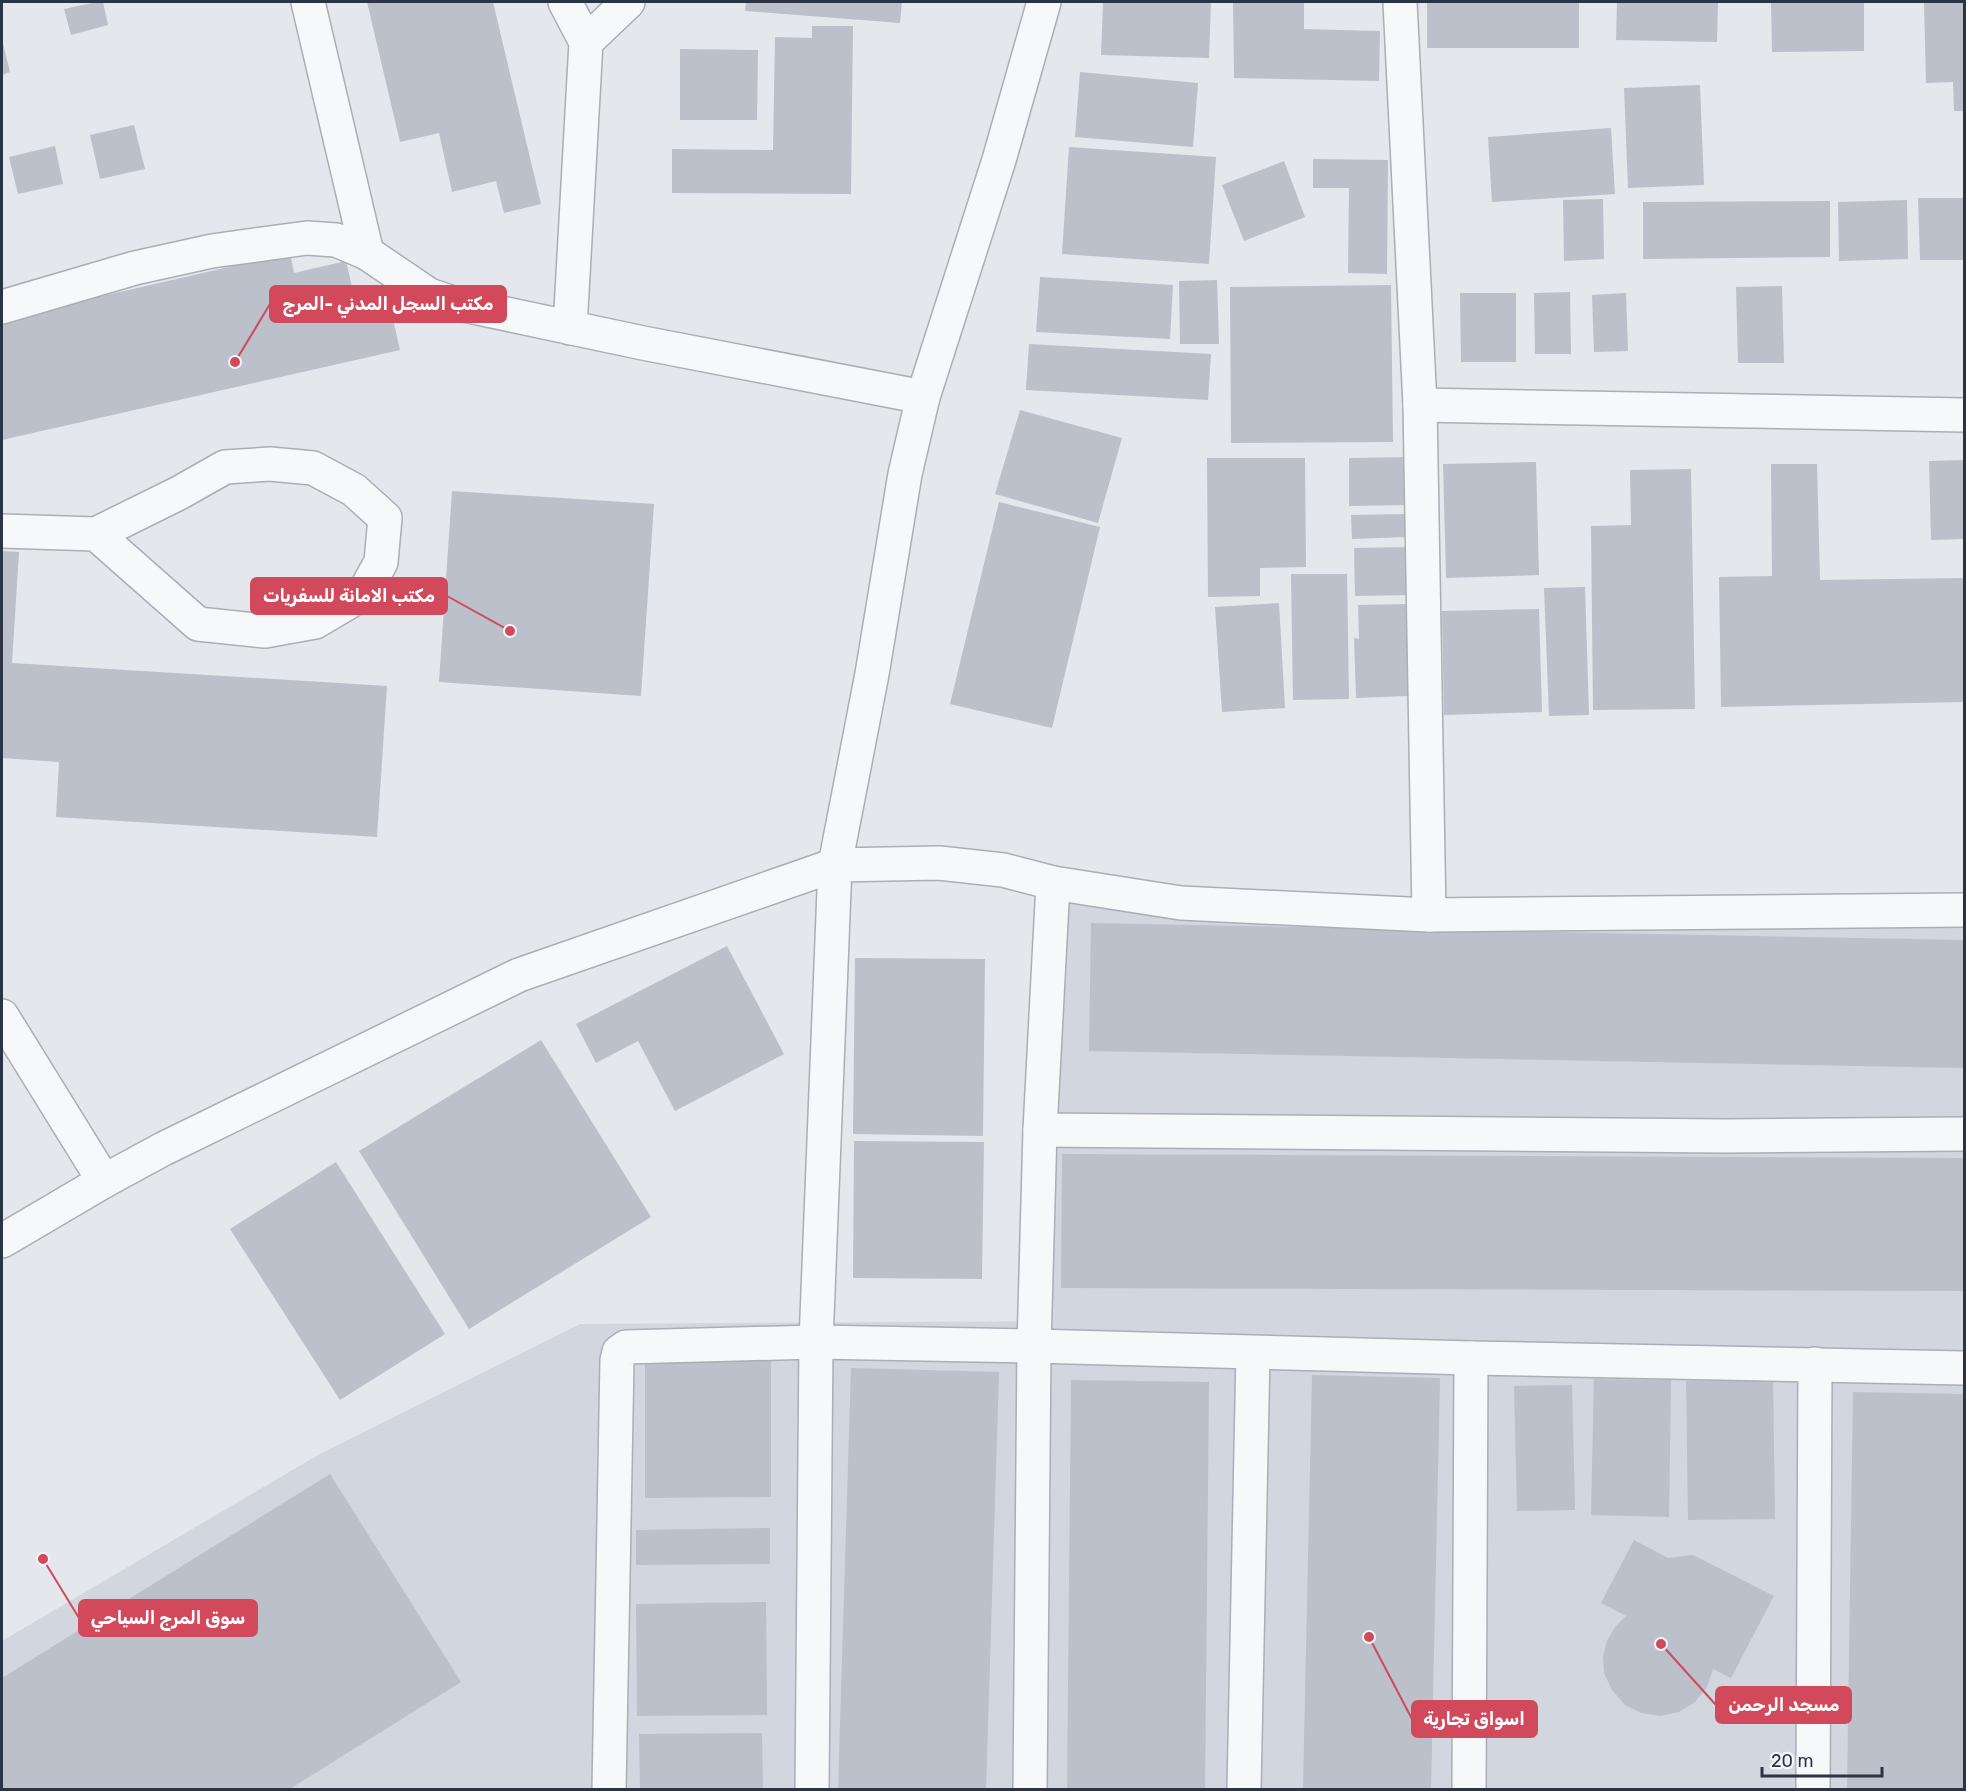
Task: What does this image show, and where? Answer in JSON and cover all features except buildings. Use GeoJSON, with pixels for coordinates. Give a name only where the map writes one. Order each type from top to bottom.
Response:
{"type":"FeatureCollection","features":[{"type":"Feature","properties":{"kind":"street"},"geometry":{"type":"LineString","coordinates":[[308,2],[367,254]]}},
{"type":"Feature","properties":{"kind":"street"},"geometry":{"type":"LineString","coordinates":[[565,2],[586,42],[570,328]]}},
{"type":"Feature","properties":{"kind":"street"},"geometry":{"type":"LineString","coordinates":[[586,42],[628,2]]}},
{"type":"Feature","properties":{"kind":"street"},"geometry":{"type":"LineString","coordinates":[[812,1790],[816,1342],[835,865],[872,674],[905,474],[923,397],[999,160],[1044,2]]}},
{"type":"Feature","properties":{"kind":"street"},"geometry":{"type":"LineString","coordinates":[[1400,2],[1420,405],[1429,915]]}},
{"type":"Feature","properties":{"kind":"street"},"geometry":{"type":"LineString","coordinates":[[2,307],[135,268],[212,251],[307,238],[336,240],[367,254],[429,295],[450,302],[570,328],[923,397]]}},
{"type":"Feature","properties":{"kind":"street"},"geometry":{"type":"LineString","coordinates":[[1420,405],[1965,415]]}},
{"type":"Feature","properties":{"kind":"street"},"geometry":{"type":"LineString","coordinates":[[2,531],[96,534],[179,493],[225,467],[270,464],[313,468],[354,490],[385,518],[381,562],[364,593],[315,622],[265,631],[198,624],[96,534]]}},
{"type":"Feature","properties":{"kind":"street"},"geometry":{"type":"LineString","coordinates":[[2,1241],[163,1149],[519,975],[835,865],[939,863],[1003,870],[1053,883],[1181,903],[1429,915],[1965,910]]}},
{"type":"Feature","properties":{"kind":"street"},"geometry":{"type":"LineString","coordinates":[[1030,1790],[1034,1346],[1040,1130],[1053,883]]}},
{"type":"Feature","properties":{"kind":"street"},"geometry":{"type":"LineString","coordinates":[[2,1016],[104,1181]]}},
{"type":"Feature","properties":{"kind":"street"},"geometry":{"type":"LineString","coordinates":[[1040,1130],[1726,1136],[1965,1134]]}},
{"type":"Feature","properties":{"kind":"street"},"geometry":{"type":"LineString","coordinates":[[609,1790],[617,1356],[626,1347],[816,1342],[1471,1359],[1965,1368]]}},
{"type":"Feature","properties":{"kind":"street"},"geometry":{"type":"LineString","coordinates":[[1244,1790],[1253,1353]]}},
{"type":"Feature","properties":{"kind":"street"},"geometry":{"type":"LineString","coordinates":[[1469,1790],[1471,1359]]}},
{"type":"Feature","properties":{"kind":"street"},"geometry":{"type":"LineString","coordinates":[[1814,1790],[1815,1364]]}},
{"type":"Feature","properties":{"kind":"shaded area"},"geometry":{"type":"Polygon","coordinates":[[[1964,899],[1964,1789],[2,1789],[2,1641],[318,1455],[580,1324],[1040,1321],[1068,900],[1964,899]]]}},
{"type":"Feature","properties":{"kind":"place","name":"مكتب السجل المدني -المرج"},"geometry":{"type":"Point","coordinates":[235,362]}},
{"type":"Feature","properties":{"kind":"place","name":"مكتب الامانة للسفريات"},"geometry":{"type":"Point","coordinates":[510,631]}},
{"type":"Feature","properties":{"kind":"place","name":"سوق المرج السياحي"},"geometry":{"type":"Point","coordinates":[43,1559]}},
{"type":"Feature","properties":{"kind":"place","name":"اسواق تجارية"},"geometry":{"type":"Point","coordinates":[1369,1637]}},
{"type":"Feature","properties":{"kind":"place","name":"مسجد الرحمن"},"geometry":{"type":"Point","coordinates":[1661,1644]}}]}
